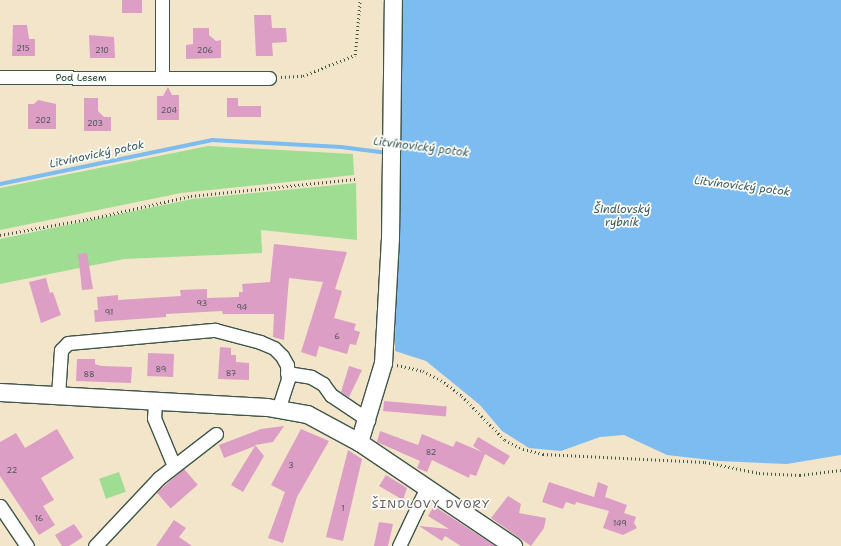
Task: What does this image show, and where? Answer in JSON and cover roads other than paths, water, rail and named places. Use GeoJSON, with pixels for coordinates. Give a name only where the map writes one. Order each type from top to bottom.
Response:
{"type":"FeatureCollection","features":[{"type":"Feature","properties":{"kind":"street"},"geometry":{"type":"LineString","coordinates":[[162,0],[162,78]]}},
{"type":"Feature","properties":{"kind":"street"},"geometry":{"type":"LineString","coordinates":[[359,442],[368,420],[383,363],[390,238],[393,0]]}},
{"type":"Feature","properties":{"kind":"street","name":"Pod Lesem"},"geometry":{"type":"LineString","coordinates":[[0,77],[269,78]]}},
{"type":"Feature","properties":{"kind":"street"},"geometry":{"type":"LineString","coordinates":[[58,396],[60,350],[68,344],[77,341],[215,330],[238,334],[274,348],[287,365],[287,373],[278,409]]}},
{"type":"Feature","properties":{"kind":"street"},"geometry":{"type":"LineString","coordinates":[[287,373],[311,377],[324,384],[331,395],[368,420]]}},
{"type":"Feature","properties":{"kind":"street"},"geometry":{"type":"LineString","coordinates":[[0,392],[278,409],[307,414],[359,442],[513,546]]}},
{"type":"Feature","properties":{"kind":"street"},"geometry":{"type":"LineString","coordinates":[[155,401],[154,418],[174,466]]}},
{"type":"Feature","properties":{"kind":"street"},"geometry":{"type":"LineString","coordinates":[[95,546],[159,478],[216,434]]}},
{"type":"Feature","properties":{"kind":"street"},"geometry":{"type":"LineString","coordinates":[[399,546],[427,487]]}},
{"type":"Feature","properties":{"kind":"street"},"geometry":{"type":"LineString","coordinates":[[0,506],[27,546]]}},
{"type":"Feature","properties":{"kind":"water","name":"Šindlovský rybník"},"geometry":{"type":"Polygon","coordinates":[[[398,0],[841,0],[841,455],[787,464],[719,461],[667,455],[624,435],[600,437],[561,451],[529,448],[502,431],[480,405],[426,361],[395,351],[398,0]]]}},
{"type":"Feature","properties":{"kind":"waterway","name":"Litvínovický potok"},"geometry":{"type":"LineString","coordinates":[[0,184],[212,140],[341,147],[388,153]]}},
{"type":"Feature","properties":{"kind":"district","name":"ŠINDLOVY DVORY"},"geometry":{"type":"Point","coordinates":[431,505]}}]}
